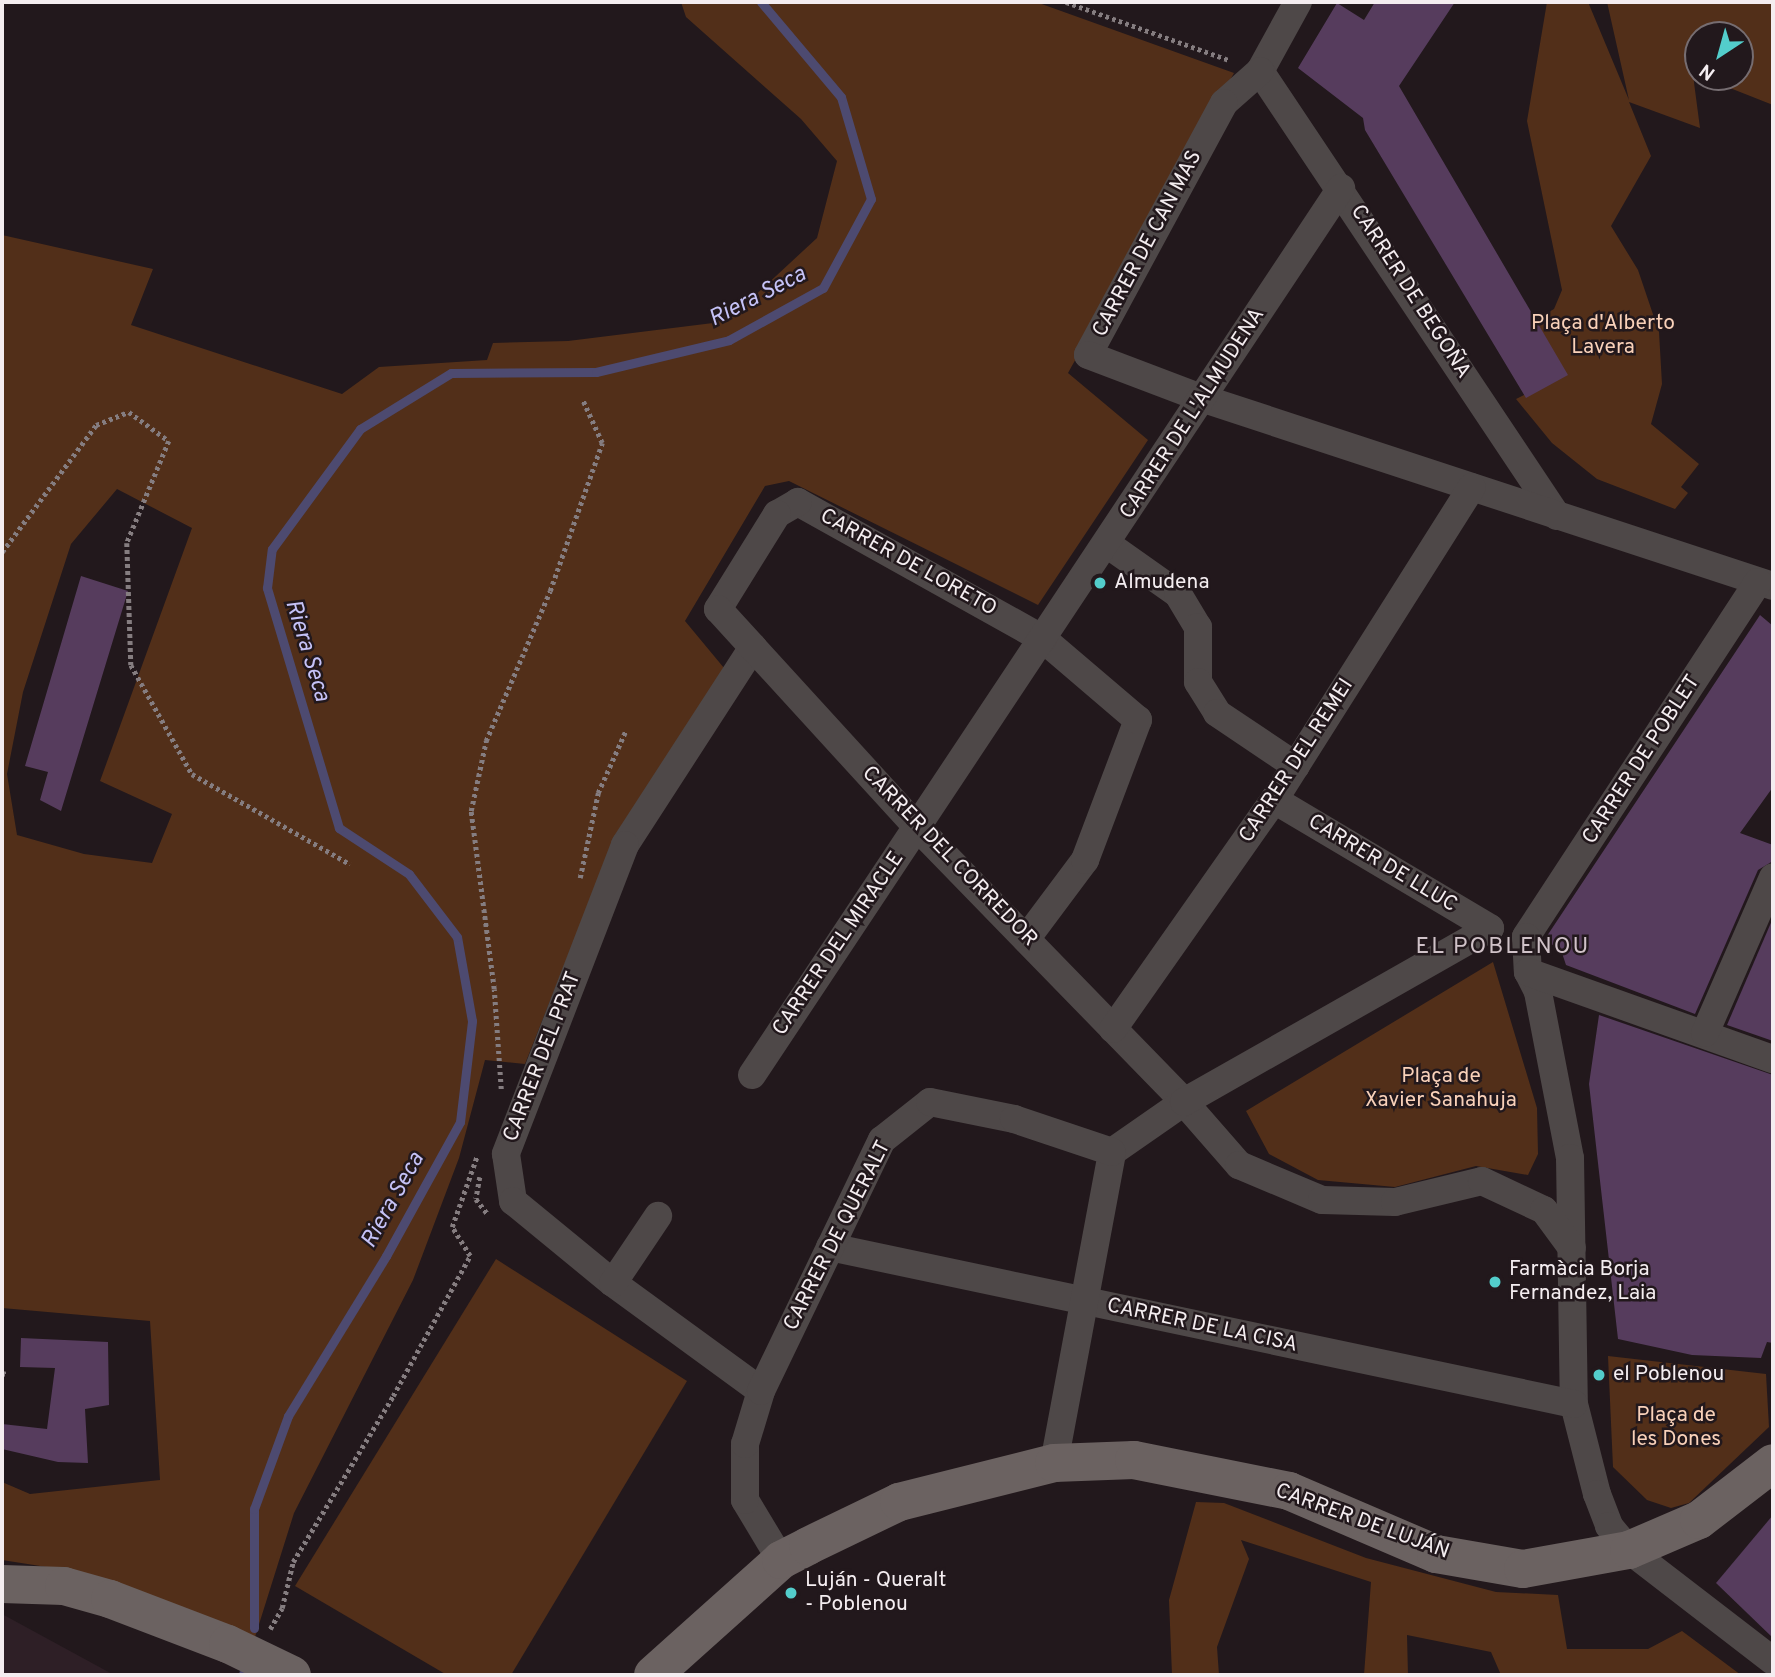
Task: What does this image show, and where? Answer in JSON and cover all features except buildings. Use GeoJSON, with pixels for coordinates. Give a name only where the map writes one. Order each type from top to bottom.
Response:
{"type":"FeatureCollection","features":[{"type":"Feature","properties":{"kind":"street"},"geometry":{"type":"LineString","coordinates":[[1260,71],[1298,2]]}},
{"type":"Feature","properties":{"kind":"street","name":"CARRER DE BEGOÑA"},"geometry":{"type":"LineString","coordinates":[[1260,71],[1341,188],[1557,516]]}},
{"type":"Feature","properties":{"kind":"street","name":"CARRER DE CAN MAS"},"geometry":{"type":"LineString","coordinates":[[1204,399],[1088,355],[1224,103],[1260,71]]}},
{"type":"Feature","properties":{"kind":"street","name":"CARRER DE L'ALMUDENA"},"geometry":{"type":"LineString","coordinates":[[1043,639],[1341,188]]}},
{"type":"Feature","properties":{"kind":"street"},"geometry":{"type":"LineString","coordinates":[[1204,399],[1766,584]]}},
{"type":"Feature","properties":{"kind":"street","name":"CARRER DEL REMEI"},"geometry":{"type":"LineString","coordinates":[[1113,1029],[1274,800],[1472,487]]}},
{"type":"Feature","properties":{"kind":"street","name":"CARRER DE LORETO"},"geometry":{"type":"LineString","coordinates":[[718,609],[777,514],[798,502],[1043,639],[1138,720],[1085,860],[1026,939]]}},
{"type":"Feature","properties":{"kind":"street"},"geometry":{"type":"LineString","coordinates":[[1107,544],[1178,594],[1198,627],[1198,682],[1217,713],[1296,766]]}},
{"type":"Feature","properties":{"kind":"street","name":"CARRER DE POBLET"},"geometry":{"type":"LineString","coordinates":[[1528,972],[1526,937],[1766,584]]}},
{"type":"Feature","properties":{"kind":"street","name":"CARRER DEL CORREDOR"},"geometry":{"type":"LineString","coordinates":[[718,609],[917,827],[1184,1102]]}},
{"type":"Feature","properties":{"kind":"street","name":"CARRER DEL MIRACLE"},"geometry":{"type":"LineString","coordinates":[[752,1075],[1043,639]]}},
{"type":"Feature","properties":{"kind":"street","name":"CARRER DEL PRAT"},"geometry":{"type":"LineString","coordinates":[[753,647],[625,845],[506,1154],[513,1201],[614,1283],[761,1391]]}},
{"type":"Feature","properties":{"kind":"street","name":"CARRER DE LLUC"},"geometry":{"type":"LineString","coordinates":[[1184,1102],[1490,928],[1274,800]]}},
{"type":"Feature","properties":{"kind":"street"},"geometry":{"type":"LineString","coordinates":[[1705,1033],[1773,877]]}},
{"type":"Feature","properties":{"kind":"street"},"geometry":{"type":"LineString","coordinates":[[1528,972],[1773,1059]]}},
{"type":"Feature","properties":{"kind":"street"},"geometry":{"type":"LineString","coordinates":[[1528,972],[1538,992],[1570,1158],[1574,1404],[1605,1515],[1629,1550],[1773,1661]]}},
{"type":"Feature","properties":{"kind":"street","name":"CARRER DE QUERALT"},"geometry":{"type":"LineString","coordinates":[[781,1560],[745,1500],[745,1444],[761,1391],[882,1139],[930,1102],[1014,1119],[1112,1153]]}},
{"type":"Feature","properties":{"kind":"street"},"geometry":{"type":"LineString","coordinates":[[1054,1463],[1112,1153],[1184,1102],[1239,1165],[1322,1199],[1395,1202],[1482,1181],[1545,1210],[1572,1248]]}},
{"type":"Feature","properties":{"kind":"street"},"geometry":{"type":"LineString","coordinates":[[614,1283],[658,1216]]}},
{"type":"Feature","properties":{"kind":"street","name":"CARRER DE LA CISA"},"geometry":{"type":"LineString","coordinates":[[830,1247],[1574,1404]]}},
{"type":"Feature","properties":{"kind":"street","name":"CARRER DE LUJÁN"},"geometry":{"type":"LineString","coordinates":[[653,1675],[781,1560],[899,1502],[1054,1463],[1134,1460],[1289,1491],[1436,1554],[1523,1569],[1629,1550],[1699,1520],[1773,1463]]}},
{"type":"Feature","properties":{"kind":"street"},"geometry":{"type":"LineString","coordinates":[[2,1584],[64,1586],[110,1599],[292,1675]]}},
{"type":"Feature","properties":{"kind":"path"},"geometry":{"type":"LineString","coordinates":[[1066,2],[1260,71]]}},
{"type":"Feature","properties":{"kind":"path"},"geometry":{"type":"LineString","coordinates":[[496,1102],[501,1090],[494,989],[471,811],[486,741],[550,591],[602,443],[583,401]]}},
{"type":"Feature","properties":{"kind":"path"},"geometry":{"type":"LineString","coordinates":[[2,552],[96,425],[129,412],[169,441],[127,543],[131,665],[192,774],[350,864]]}},
{"type":"Feature","properties":{"kind":"path"},"geometry":{"type":"LineString","coordinates":[[253,1657],[282,1608],[293,1562],[393,1396],[470,1256],[452,1227],[478,1152]]}},
{"type":"Feature","properties":{"kind":"shaded area"},"geometry":{"type":"Polygon","coordinates":[[[2,1614],[114,1675],[2,1675],[2,1614]]]}},
{"type":"Feature","properties":{"kind":"green space"},"geometry":{"type":"Polygon","coordinates":[[[681,2],[1036,2],[1234,73],[1068,373],[1148,440],[1038,605],[789,481],[765,486],[685,621],[724,668],[571,948],[525,1064],[485,1060],[459,1158],[413,1280],[294,1513],[255,1637],[85,1573],[2,1560],[2,1482],[30,1494],[160,1480],[150,1321],[2,1308],[2,235],[153,269],[131,325],[342,394],[379,367],[487,360],[493,343],[568,341],[713,323],[750,300],[817,238],[837,161],[801,119],[686,17],[681,2]],[[117,489],[71,544],[23,692],[7,774],[17,835],[84,854],[152,863],[172,814],[100,781],[192,528],[117,489]]]}},
{"type":"Feature","properties":{"kind":"green space","name":"Plaça d'Alberto Lavera"},"geometry":{"type":"Polygon","coordinates":[[[1547,2],[1588,2],[1629,100],[1607,2],[1773,2],[1773,105],[1738,91],[1754,91],[1754,21],[1684,21],[1684,91],[1695,91],[1700,128],[1629,102],[1651,156],[1611,226],[1638,270],[1659,332],[1662,384],[1651,424],[1699,464],[1681,487],[1688,493],[1675,509],[1597,479],[1552,443],[1516,399],[1526,394],[1534,321],[1554,309],[1562,290],[1527,121],[1547,2]]]}},
{"type":"Feature","properties":{"kind":"green space","name":"Plaça de Xavier Sanahuja"},"geometry":{"type":"Polygon","coordinates":[[[1493,962],[1537,1108],[1538,1154],[1528,1175],[1476,1166],[1395,1187],[1318,1180],[1269,1154],[1246,1111],[1493,962]]]}},
{"type":"Feature","properties":{"kind":"green space"},"geometry":{"type":"Polygon","coordinates":[[[496,1259],[687,1381],[511,1675],[447,1675],[295,1586],[496,1259]]]}},
{"type":"Feature","properties":{"kind":"green space","name":"Plaça de les Dones"},"geometry":{"type":"Polygon","coordinates":[[[1608,1356],[1766,1374],[1769,1427],[1689,1503],[1671,1508],[1647,1500],[1613,1467],[1608,1356]]]}},
{"type":"Feature","properties":{"kind":"green space"},"geometry":{"type":"Polygon","coordinates":[[[1196,1502],[1224,1503],[1366,1558],[1496,1592],[1558,1595],[1567,1649],[1648,1649],[1682,1631],[1741,1675],[1501,1675],[1491,1652],[1407,1635],[1408,1675],[1364,1675],[1371,1582],[1241,1540],[1249,1559],[1217,1647],[1219,1675],[1172,1675],[1169,1600],[1196,1502]]]}},
{"type":"Feature","properties":{"kind":"waterway","name":"Riera Seca"},"geometry":{"type":"LineString","coordinates":[[254,1628],[254,1509],[288,1416],[386,1256],[460,1122],[472,1021],[457,937],[409,874],[339,828],[267,588],[272,549],[360,429],[451,373],[596,372],[729,340],[823,288],[871,199],[841,97],[761,2]]}},
{"type":"Feature","properties":{"kind":"place","name":"Almudena"},"geometry":{"type":"Point","coordinates":[1100,583]}},
{"type":"Feature","properties":{"kind":"place","name":"Farmàcia Borja Fernandez, Laia"},"geometry":{"type":"Point","coordinates":[1495,1282]}},
{"type":"Feature","properties":{"kind":"place","name":"el Poblenou"},"geometry":{"type":"Point","coordinates":[1599,1375]}},
{"type":"Feature","properties":{"kind":"place","name":"Luján - Queralt - Poblenou"},"geometry":{"type":"Point","coordinates":[791,1593]}},
{"type":"Feature","properties":{"kind":"district","name":"EL POBLENOU"},"geometry":{"type":"Point","coordinates":[1503,948]}}]}
